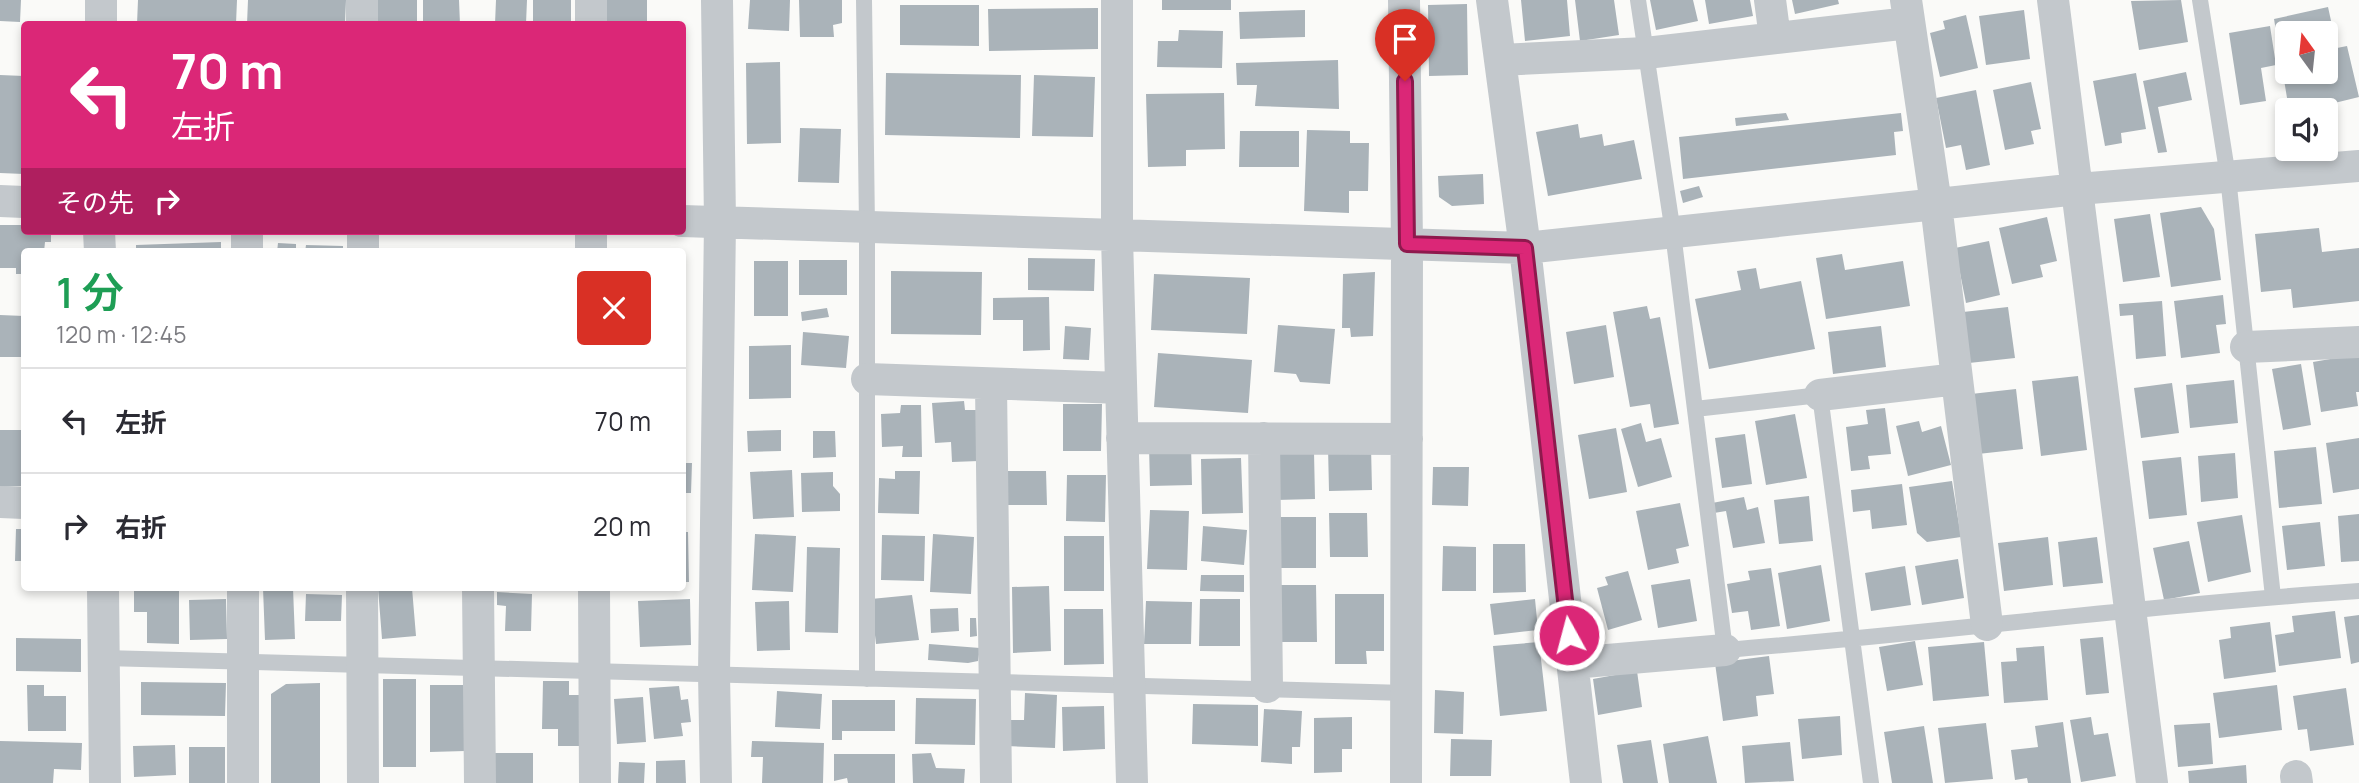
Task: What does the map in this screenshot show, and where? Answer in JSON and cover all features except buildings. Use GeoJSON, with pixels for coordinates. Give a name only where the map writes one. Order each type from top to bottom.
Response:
{"type":"FeatureCollection","features":[{"type":"Feature","properties":{"kind":"street"},"geometry":{"type":"LineString","coordinates":[[101,0],[101,21]]}},
{"type":"Feature","properties":{"kind":"street"},"geometry":{"type":"LineString","coordinates":[[362,0],[362,21]]}},
{"type":"Feature","properties":{"kind":"street"},"geometry":{"type":"LineString","coordinates":[[590,0],[590,21]]}},
{"type":"Feature","properties":{"kind":"street"},"geometry":{"type":"LineString","coordinates":[[716,783],[714,674],[720,222],[717,0]]}},
{"type":"Feature","properties":{"kind":"street"},"geometry":{"type":"LineString","coordinates":[[1117,0],[1117,237],[1132,783]]}},
{"type":"Feature","properties":{"kind":"street"},"geometry":{"type":"LineString","coordinates":[[1404,0],[1407,244],[1406,783]]}},
{"type":"Feature","properties":{"kind":"street"},"geometry":{"type":"LineString","coordinates":[[1492,0],[1525,248],[1586,783]]}},
{"type":"Feature","properties":{"kind":"street"},"geometry":{"type":"LineString","coordinates":[[1770,0],[1775,38]]}},
{"type":"Feature","properties":{"kind":"street"},"geometry":{"type":"LineString","coordinates":[[2053,0],[2152,783]]}},
{"type":"Feature","properties":{"kind":"street"},"geometry":{"type":"LineString","coordinates":[[1500,60],[1646,53],[1775,38],[1908,12],[1936,204],[1987,625]]}},
{"type":"Feature","properties":{"kind":"street"},"geometry":{"type":"LineString","coordinates":[[686,220],[1117,237],[1525,248],[2078,189],[2359,166]]}},
{"type":"Feature","properties":{"kind":"street"},"geometry":{"type":"LineString","coordinates":[[0,201],[21,202]]}},
{"type":"Feature","properties":{"kind":"street"},"geometry":{"type":"LineString","coordinates":[[2246,347],[2359,342]]}},
{"type":"Feature","properties":{"kind":"street"},"geometry":{"type":"LineString","coordinates":[[867,379],[1121,388]]}},
{"type":"Feature","properties":{"kind":"street"},"geometry":{"type":"LineString","coordinates":[[1820,396],[1957,379]]}},
{"type":"Feature","properties":{"kind":"street"},"geometry":{"type":"LineString","coordinates":[[991,385],[996,783]]}},
{"type":"Feature","properties":{"kind":"street"},"geometry":{"type":"LineString","coordinates":[[1122,438],[1407,439]]}},
{"type":"Feature","properties":{"kind":"street"},"geometry":{"type":"LineString","coordinates":[[1264,438],[1267,687]]}},
{"type":"Feature","properties":{"kind":"street"},"geometry":{"type":"LineString","coordinates":[[0,502],[21,503]]}},
{"type":"Feature","properties":{"kind":"street"},"geometry":{"type":"LineString","coordinates":[[103,591],[105,783]]}},
{"type":"Feature","properties":{"kind":"street"},"geometry":{"type":"LineString","coordinates":[[243,591],[243,783]]}},
{"type":"Feature","properties":{"kind":"street"},"geometry":{"type":"LineString","coordinates":[[362,591],[363,783]]}},
{"type":"Feature","properties":{"kind":"street"},"geometry":{"type":"LineString","coordinates":[[478,591],[480,783]]}},
{"type":"Feature","properties":{"kind":"street"},"geometry":{"type":"LineString","coordinates":[[594,591],[595,783]]}},
{"type":"Feature","properties":{"kind":"street"},"geometry":{"type":"LineString","coordinates":[[1573,663],[1725,650]]}},
{"type":"Feature","properties":{"kind":"lane"},"geometry":{"type":"LineString","coordinates":[[864,0],[867,679]]}},
{"type":"Feature","properties":{"kind":"lane"},"geometry":{"type":"LineString","coordinates":[[1637,0],[1673,233],[1725,650],[1851,640],[2130,610],[2359,591]]}},
{"type":"Feature","properties":{"kind":"lane"},"geometry":{"type":"LineString","coordinates":[[2200,0],[2228,177],[2273,597]]}},
{"type":"Feature","properties":{"kind":"lane"},"geometry":{"type":"LineString","coordinates":[[1695,409],[1820,396],[1871,783]]}},
{"type":"Feature","properties":{"kind":"lane"},"geometry":{"type":"LineString","coordinates":[[104,658],[1128,687],[1267,687],[1406,693]]}},
{"type":"Feature","properties":{"kind":"route"},"geometry":{"type":"LineString","coordinates":[[1405,81],[1407,244],[1525,248],[1569,635]]}}]}
